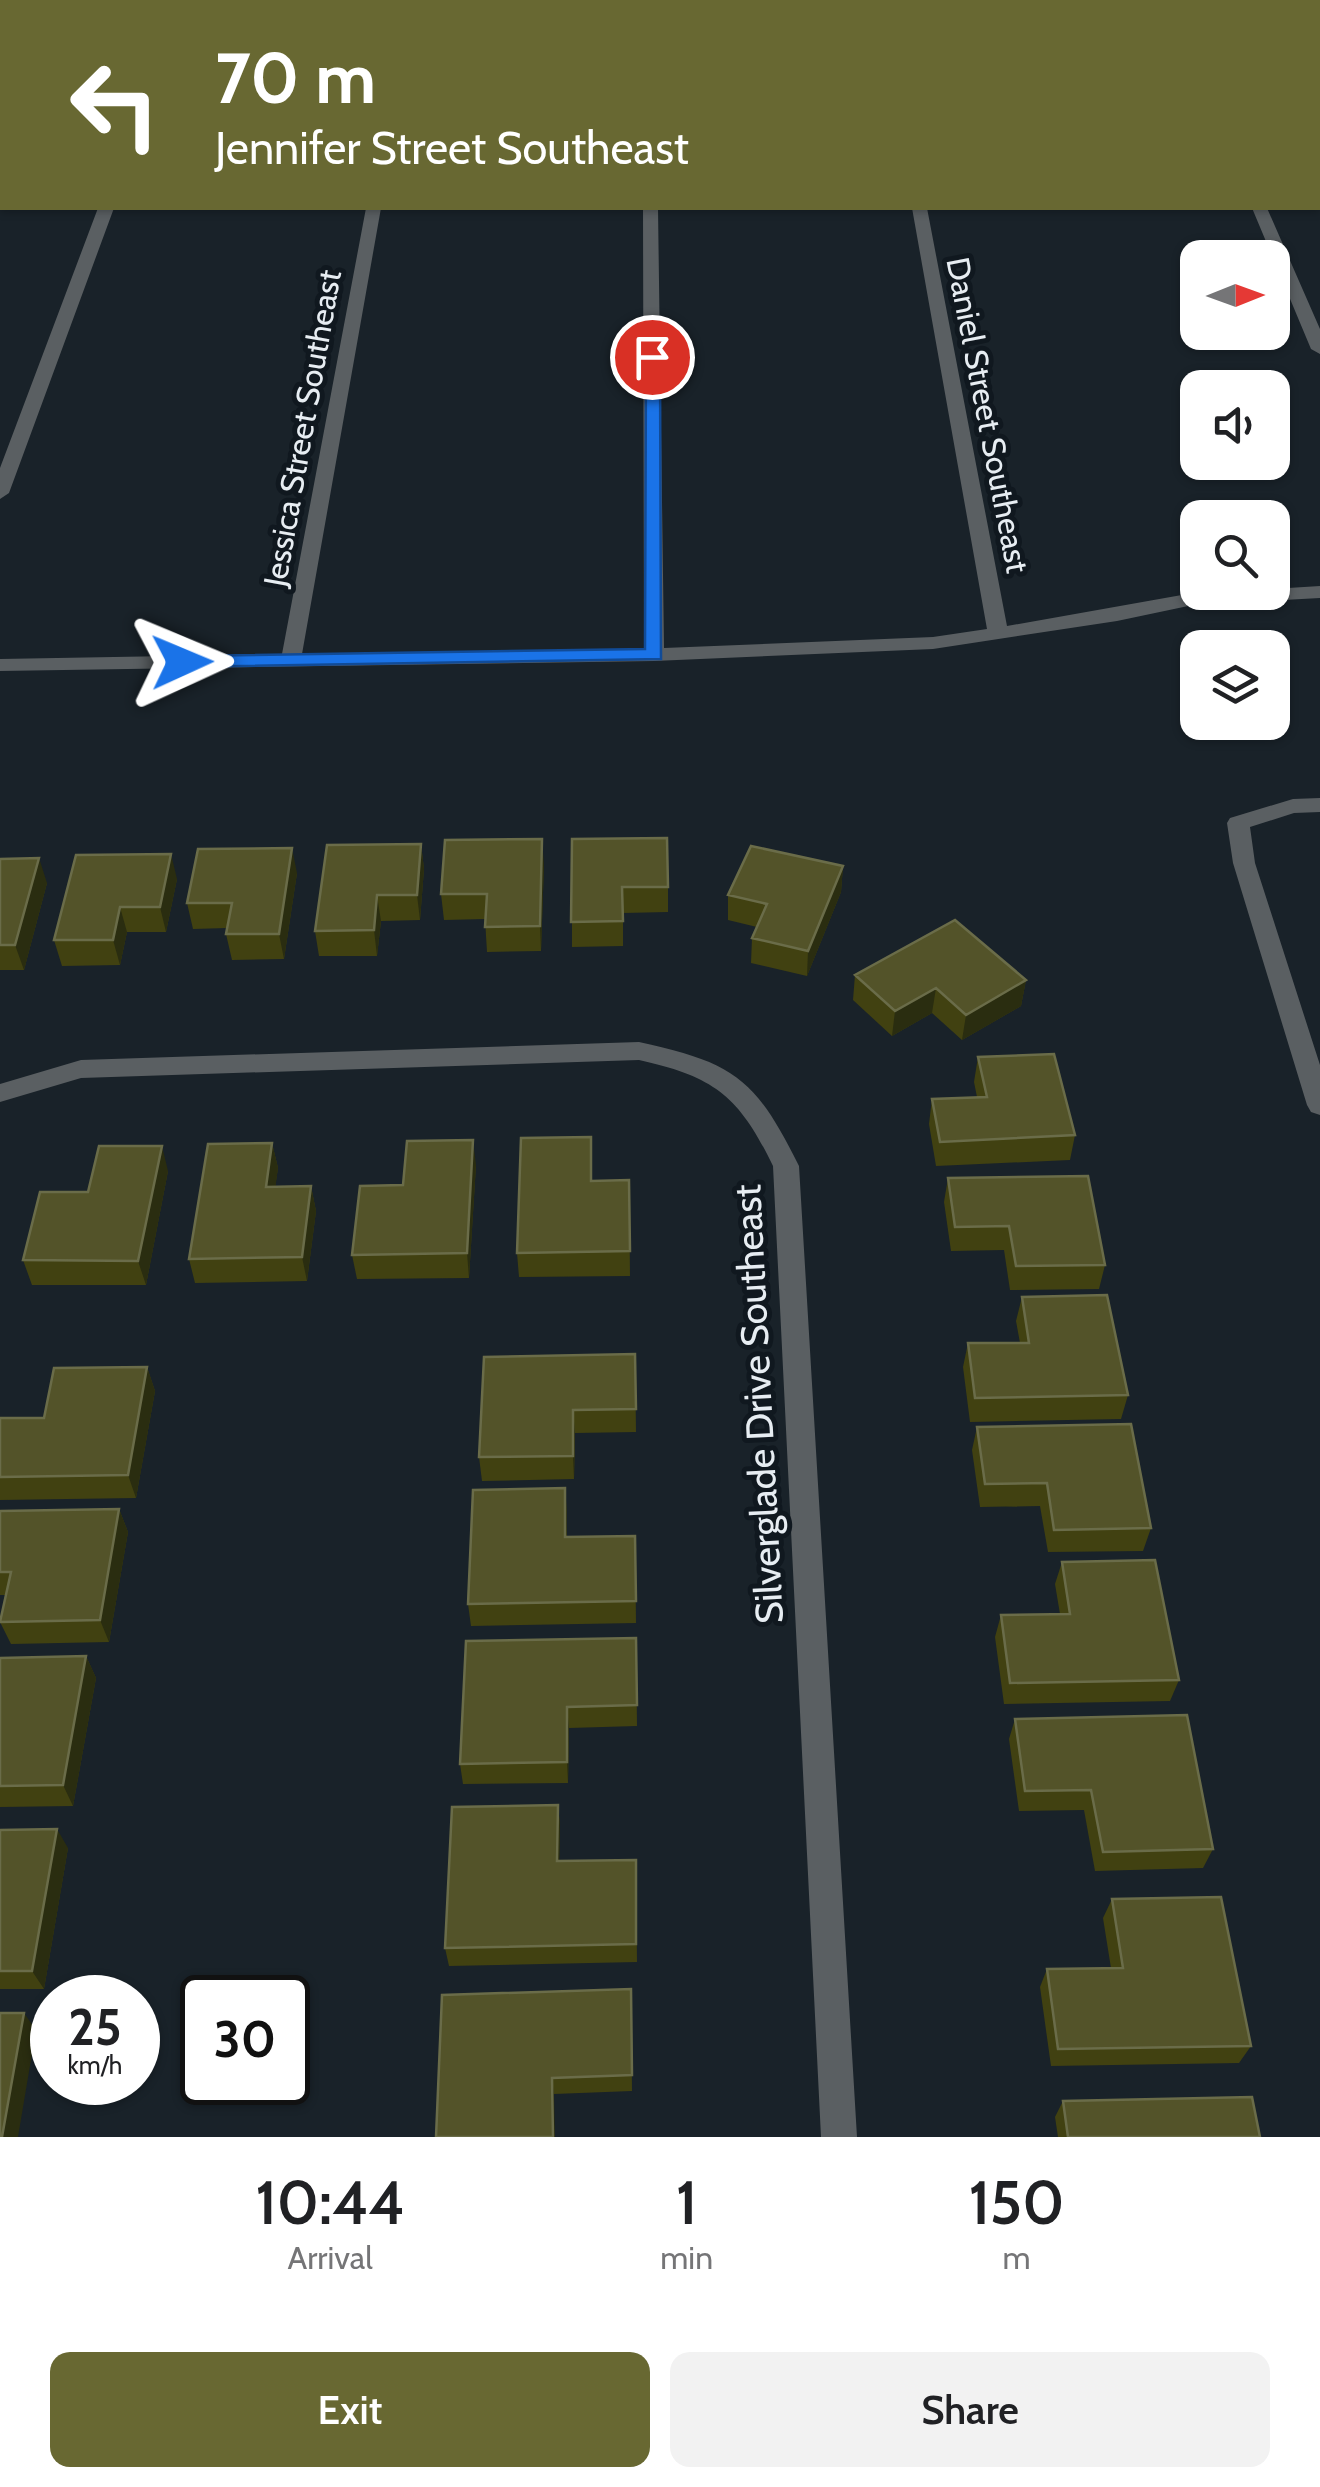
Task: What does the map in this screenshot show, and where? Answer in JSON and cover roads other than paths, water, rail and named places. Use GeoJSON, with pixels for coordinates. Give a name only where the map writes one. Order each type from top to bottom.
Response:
{"type":"FeatureCollection","features":[{"type":"Feature","properties":{"kind":"street"},"geometry":{"type":"LineString","coordinates":[[0,493],[105,210]]}},
{"type":"Feature","properties":{"kind":"street","name":"Jessica Street Southeast"},"geometry":{"type":"LineString","coordinates":[[291,660],[373,210]]}},
{"type":"Feature","properties":{"kind":"street"},"geometry":{"type":"LineString","coordinates":[[650,210],[654,655]]}},
{"type":"Feature","properties":{"kind":"street","name":"Daniel Street Southeast"},"geometry":{"type":"LineString","coordinates":[[919,210],[998,633]]}},
{"type":"Feature","properties":{"kind":"street"},"geometry":{"type":"LineString","coordinates":[[1260,210],[1320,349]]}},
{"type":"Feature","properties":{"kind":"street"},"geometry":{"type":"LineString","coordinates":[[0,666],[654,655],[933,644],[1192,599],[1320,592]]}},
{"type":"Feature","properties":{"kind":"street"},"geometry":{"type":"LineString","coordinates":[[1320,805],[1293,806],[1238,823],[1244,863],[1320,1105]]}},
{"type":"Feature","properties":{"kind":"street","name":"Silverglade Drive Southeast"},"geometry":{"type":"LineString","coordinates":[[0,1093],[81,1069],[640,1050],[696,1062],[737,1084],[764,1120],[786,1166],[839,2137]]}}]}
